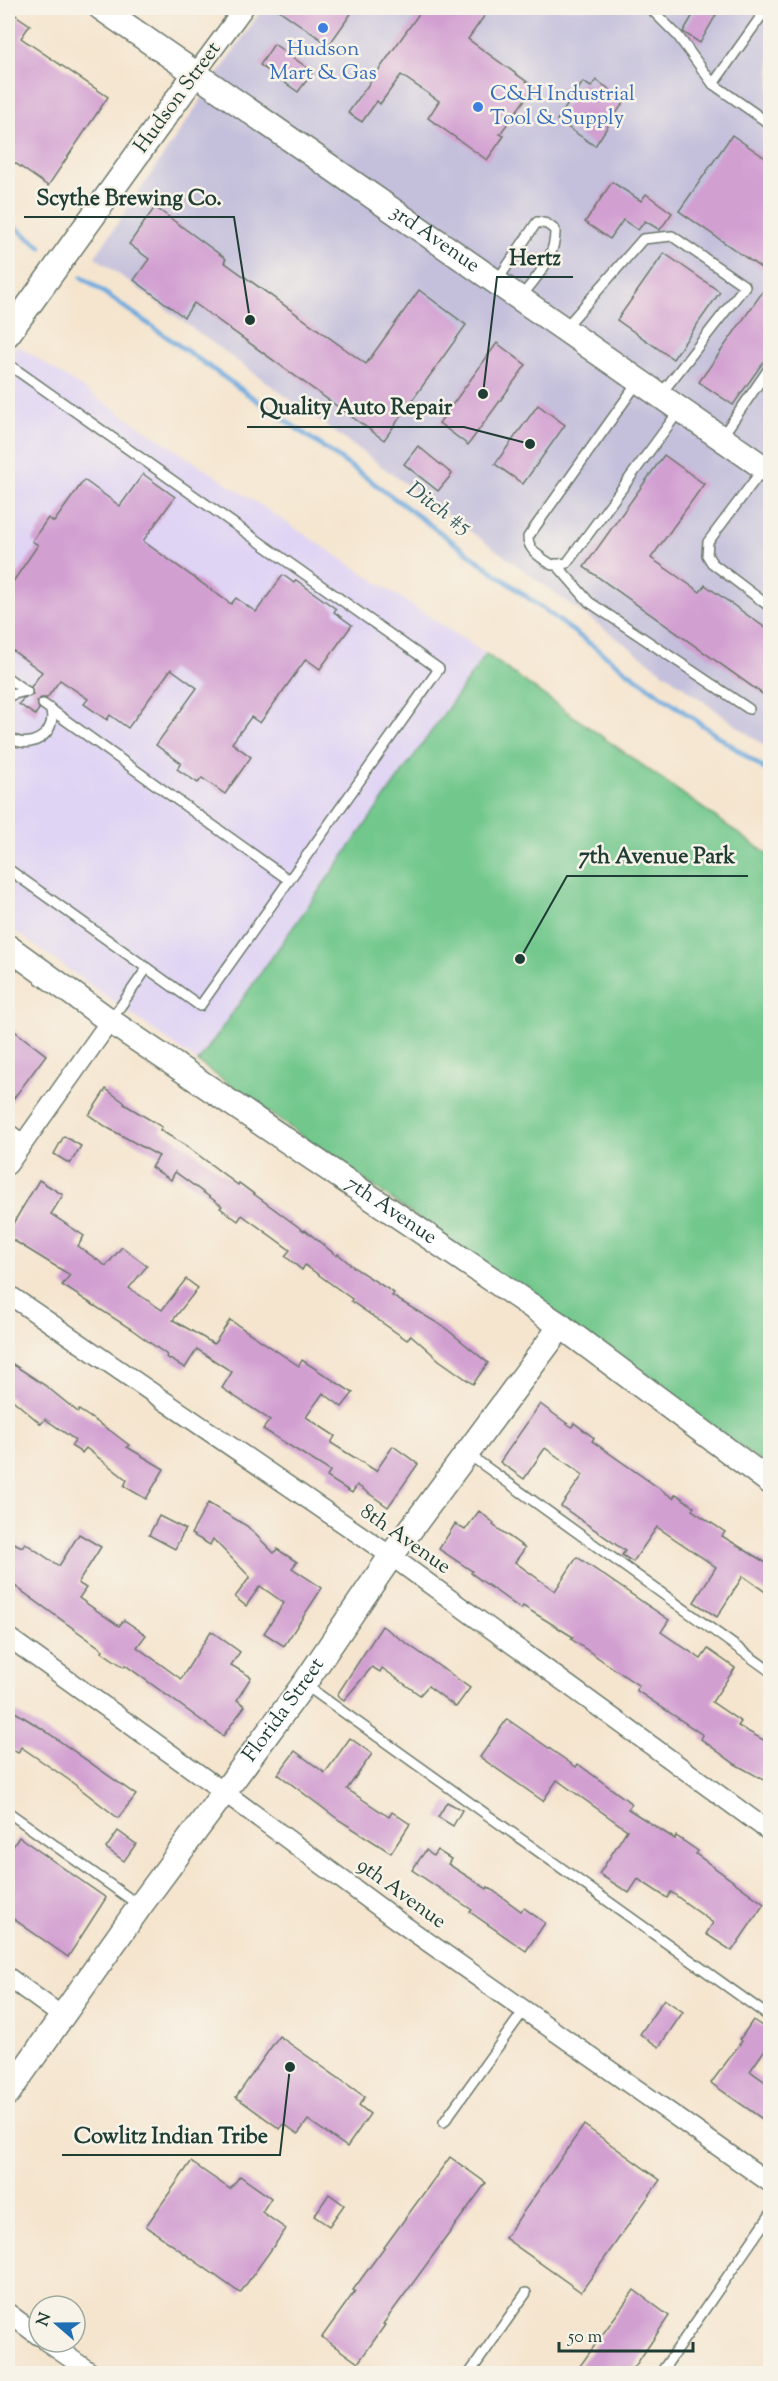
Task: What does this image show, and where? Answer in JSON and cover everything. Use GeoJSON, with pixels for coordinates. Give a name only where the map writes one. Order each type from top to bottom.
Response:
{"type":"FeatureCollection","features":[{"type":"Feature","properties":{"kind":"street","name":"3rd Avenue"},"geometry":{"type":"LineString","coordinates":[[101,8],[767,469]]}},
{"type":"Feature","properties":{"kind":"street","name":"Hudson Street"},"geometry":{"type":"LineString","coordinates":[[8,334],[196,72],[234,11]]}},
{"type":"Feature","properties":{"kind":"street","name":"7th Avenue"},"geometry":{"type":"LineString","coordinates":[[8,948],[110,1021],[561,1326],[771,1482]]}},
{"type":"Feature","properties":{"kind":"street"},"geometry":{"type":"LineString","coordinates":[[8,1165],[110,1021]]}},
{"type":"Feature","properties":{"kind":"street","name":"8th Avenue"},"geometry":{"type":"LineString","coordinates":[[8,1294],[391,1556],[771,1832]]}},
{"type":"Feature","properties":{"kind":"street","name":"Florida Street"},"geometry":{"type":"LineString","coordinates":[[8,2093],[140,1906],[304,1684],[391,1556],[561,1326]]}},
{"type":"Feature","properties":{"kind":"street","name":"9th Avenue"},"geometry":{"type":"LineString","coordinates":[[8,1637],[224,1792],[398,1921],[771,2183]]}},
{"type":"Feature","properties":{"kind":"street"},"geometry":{"type":"LineString","coordinates":[[8,1977],[62,2016]]}},
{"type":"Feature","properties":{"kind":"street"},"geometry":{"type":"LineString","coordinates":[[8,2313],[27,2327]]}},
{"type":"Feature","properties":{"kind":"street"},"geometry":{"type":"LineString","coordinates":[[65,2354],[93,2373]]}},
{"type":"Feature","properties":{"kind":"lane"},"geometry":{"type":"LineString","coordinates":[[650,8],[678,36],[713,84],[771,124]]}},
{"type":"Feature","properties":{"kind":"lane"},"geometry":{"type":"LineString","coordinates":[[713,84],[767,8]]}},
{"type":"Feature","properties":{"kind":"lane"},"geometry":{"type":"LineString","coordinates":[[497,281],[537,222],[547,224],[555,230],[556,242],[547,263],[521,297]]}},
{"type":"Feature","properties":{"kind":"lane"},"geometry":{"type":"LineString","coordinates":[[565,328],[643,239],[672,236],[719,267],[745,286],[660,395]]}},
{"type":"Feature","properties":{"kind":"lane"},"geometry":{"type":"LineString","coordinates":[[8,364],[439,669],[200,1006],[8,869]]}},
{"type":"Feature","properties":{"kind":"lane"},"geometry":{"type":"LineString","coordinates":[[721,438],[771,367]]}},
{"type":"Feature","properties":{"kind":"lane"},"geometry":{"type":"LineString","coordinates":[[639,380],[528,537],[528,544],[534,552],[552,565],[567,563],[680,409]]}},
{"type":"Feature","properties":{"kind":"lane"},"geometry":{"type":"LineString","coordinates":[[767,469],[708,542],[706,549],[712,562],[771,607]]}},
{"type":"Feature","properties":{"kind":"lane"},"geometry":{"type":"LineString","coordinates":[[556,564],[589,602],[748,710]]}},
{"type":"Feature","properties":{"kind":"lane"},"geometry":{"type":"LineString","coordinates":[[8,678],[27,692],[11,695],[8,699]]}},
{"type":"Feature","properties":{"kind":"lane"},"geometry":{"type":"LineString","coordinates":[[8,739],[30,744],[39,740],[47,733],[51,723],[46,706],[289,880]]}},
{"type":"Feature","properties":{"kind":"lane"},"geometry":{"type":"LineString","coordinates":[[110,1021],[147,968]]}},
{"type":"Feature","properties":{"kind":"lane"},"geometry":{"type":"LineString","coordinates":[[8,1128],[25,1140]]}},
{"type":"Feature","properties":{"kind":"lane"},"geometry":{"type":"LineString","coordinates":[[467,1453],[771,1671]]}},
{"type":"Feature","properties":{"kind":"lane"},"geometry":{"type":"LineString","coordinates":[[304,1684],[771,2017]]}},
{"type":"Feature","properties":{"kind":"lane"},"geometry":{"type":"LineString","coordinates":[[8,1812],[140,1906]]}},
{"type":"Feature","properties":{"kind":"lane"},"geometry":{"type":"LineString","coordinates":[[444,2122],[525,2009]]}},
{"type":"Feature","properties":{"kind":"lane"},"geometry":{"type":"LineString","coordinates":[[660,2373],[771,2215]]}},
{"type":"Feature","properties":{"kind":"lane"},"geometry":{"type":"LineString","coordinates":[[469,2373],[526,2293]]}},
{"type":"Feature","properties":{"kind":"shaded area"},"geometry":{"type":"Polygon","coordinates":[[[263,8],[770,8],[770,750],[95,257],[263,8]]]}},
{"type":"Feature","properties":{"kind":"shaded area"},"geometry":{"type":"Polygon","coordinates":[[[17,345],[486,654],[198,1062],[8,926],[8,359],[17,345]]]}},
{"type":"Feature","properties":{"kind":"green space"},"geometry":{"type":"Polygon","coordinates":[[[486,654],[770,856],[770,1468],[198,1062],[486,654]]]}},
{"type":"Feature","properties":{"kind":"building","name":"Hudson Mart & Gas"},"geometry":{"type":"Polygon","coordinates":[[[276,8],[355,8],[329,45],[276,8]]]}},
{"type":"Feature","properties":{"kind":"building"},"geometry":{"type":"Polygon","coordinates":[[[423,8],[490,8],[468,39],[534,87],[500,134],[504,136],[487,160],[428,118],[439,101],[401,75],[380,104],[377,101],[362,122],[348,113],[423,8]]]}},
{"type":"Feature","properties":{"kind":"building"},"geometry":{"type":"Polygon","coordinates":[[[697,8],[703,8],[716,15],[700,43],[683,32],[697,8]]]}},
{"type":"Feature","properties":{"kind":"building"},"geometry":{"type":"Polygon","coordinates":[[[8,10],[30,25],[21,38],[108,97],[48,186],[8,158],[8,10]]]}},
{"type":"Feature","properties":{"kind":"building"},"geometry":{"type":"Polygon","coordinates":[[[274,44],[313,72],[298,92],[260,65],[274,44]]]}},
{"type":"Feature","properties":{"kind":"building"},"geometry":{"type":"Polygon","coordinates":[[[596,80],[625,100],[595,146],[557,120],[583,82],[591,87],[596,80]]]}},
{"type":"Feature","properties":{"kind":"building"},"geometry":{"type":"Polygon","coordinates":[[[732,135],[771,162],[771,275],[679,211],[732,135]]]}},
{"type":"Feature","properties":{"kind":"building"},"geometry":{"type":"Polygon","coordinates":[[[612,182],[641,201],[646,194],[672,213],[660,230],[645,221],[638,230],[623,220],[610,239],[585,222],[612,182]]]}},
{"type":"Feature","properties":{"kind":"building"},"geometry":{"type":"Polygon","coordinates":[[[155,207],[226,259],[224,262],[366,364],[419,290],[466,325],[384,440],[194,303],[184,317],[134,280],[149,259],[129,244],[155,207]]]}},
{"type":"Feature","properties":{"kind":"building"},"geometry":{"type":"Polygon","coordinates":[[[664,253],[720,292],[673,359],[617,320],[664,253]]]}},
{"type":"Feature","properties":{"kind":"building"},"geometry":{"type":"Polygon","coordinates":[[[771,280],[771,351],[733,405],[699,382],[771,280]]]}},
{"type":"Feature","properties":{"kind":"building"},"geometry":{"type":"Polygon","coordinates":[[[497,343],[526,365],[468,445],[439,423],[497,343]]]}},
{"type":"Feature","properties":{"kind":"building"},"geometry":{"type":"Polygon","coordinates":[[[538,405],[565,425],[523,484],[495,464],[538,405]]]}},
{"type":"Feature","properties":{"kind":"building"},"geometry":{"type":"Polygon","coordinates":[[[418,446],[452,474],[438,491],[404,464],[418,446]]]}},
{"type":"Feature","properties":{"kind":"building"},"geometry":{"type":"Polygon","coordinates":[[[664,455],[704,484],[651,558],[700,592],[705,585],[771,632],[771,700],[584,567],[664,455]]]}},
{"type":"Feature","properties":{"kind":"building"},"geometry":{"type":"Polygon","coordinates":[[[143,474],[175,497],[143,541],[231,604],[236,598],[256,612],[283,575],[294,583],[296,580],[336,609],[334,612],[352,625],[320,669],[306,659],[260,723],[251,717],[232,743],[251,757],[225,794],[202,778],[198,783],[177,769],[181,763],[156,745],[197,688],[171,669],[128,728],[110,715],[107,720],[84,704],[88,699],[60,680],[47,698],[37,701],[39,709],[35,715],[19,704],[23,699],[33,695],[31,687],[42,672],[8,647],[8,589],[38,545],[32,541],[48,518],[54,522],[84,480],[120,506],[143,474]]]}},
{"type":"Feature","properties":{"kind":"building"},"geometry":{"type":"Polygon","coordinates":[[[8,1026],[46,1055],[8,1106],[8,1026]]]}},
{"type":"Feature","properties":{"kind":"building"},"geometry":{"type":"Polygon","coordinates":[[[106,1089],[124,1104],[162,1127],[160,1130],[188,1147],[238,1185],[239,1183],[305,1230],[337,1256],[338,1254],[356,1269],[394,1293],[392,1296],[444,1327],[488,1363],[473,1384],[439,1360],[411,1335],[407,1340],[305,1265],[302,1270],[285,1256],[290,1250],[242,1215],[238,1221],[220,1208],[222,1206],[175,1172],[171,1180],[151,1167],[159,1156],[89,1115],[106,1089]]]}},
{"type":"Feature","properties":{"kind":"building"},"geometry":{"type":"Polygon","coordinates":[[[64,1136],[81,1146],[70,1164],[54,1154],[64,1136]]]}},
{"type":"Feature","properties":{"kind":"building"},"geometry":{"type":"Polygon","coordinates":[[[39,1180],[63,1195],[51,1214],[84,1236],[78,1246],[106,1266],[122,1247],[147,1266],[129,1288],[162,1310],[186,1279],[198,1288],[173,1320],[214,1344],[230,1320],[299,1366],[302,1360],[353,1393],[342,1407],[323,1393],[306,1417],[335,1436],[331,1443],[376,1471],[393,1446],[418,1464],[388,1507],[357,1485],[352,1493],[327,1477],[330,1471],[263,1429],[270,1420],[222,1388],[232,1372],[197,1349],[185,1368],[166,1357],[167,1355],[131,1329],[62,1285],[70,1275],[8,1237],[8,1232],[39,1180]]]}},
{"type":"Feature","properties":{"kind":"building"},"geometry":{"type":"Polygon","coordinates":[[[8,1361],[46,1386],[78,1412],[79,1410],[112,1432],[129,1445],[127,1447],[164,1469],[146,1499],[124,1486],[127,1480],[86,1448],[82,1453],[71,1446],[75,1440],[45,1419],[41,1424],[8,1396],[8,1361]]]}},
{"type":"Feature","properties":{"kind":"building"},"geometry":{"type":"Polygon","coordinates":[[[540,1404],[572,1427],[574,1423],[594,1438],[592,1441],[673,1498],[676,1494],[694,1507],[692,1510],[725,1532],[722,1536],[771,1566],[771,1596],[743,1576],[717,1617],[694,1602],[716,1567],[657,1527],[633,1562],[622,1555],[625,1551],[561,1506],[583,1475],[545,1448],[524,1479],[500,1462],[540,1404]]]}},
{"type":"Feature","properties":{"kind":"building"},"geometry":{"type":"Polygon","coordinates":[[[208,1503],[247,1526],[274,1553],[277,1549],[297,1562],[292,1568],[322,1588],[284,1646],[264,1633],[284,1603],[260,1586],[246,1606],[235,1597],[250,1577],[213,1539],[210,1545],[191,1534],[208,1503]]]}},
{"type":"Feature","properties":{"kind":"building"},"geometry":{"type":"Polygon","coordinates":[[[479,1511],[494,1523],[493,1525],[525,1548],[515,1562],[555,1591],[577,1557],[669,1620],[661,1632],[701,1659],[708,1649],[735,1668],[712,1702],[741,1722],[738,1726],[771,1744],[771,1784],[735,1764],[701,1739],[703,1735],[636,1690],[639,1686],[571,1639],[573,1637],[523,1606],[521,1609],[439,1549],[455,1524],[465,1530],[479,1511]]]}},
{"type":"Feature","properties":{"kind":"building"},"geometry":{"type":"Polygon","coordinates":[[[159,1516],[185,1529],[175,1549],[149,1535],[159,1516]]]}},
{"type":"Feature","properties":{"kind":"building"},"geometry":{"type":"Polygon","coordinates":[[[79,1534],[101,1547],[78,1583],[86,1588],[79,1598],[119,1626],[124,1620],[146,1635],[137,1647],[181,1679],[211,1631],[240,1652],[231,1665],[251,1677],[237,1700],[245,1706],[223,1736],[125,1665],[124,1667],[102,1652],[103,1650],[8,1581],[8,1540],[22,1547],[25,1543],[59,1566],[79,1534]]]}},
{"type":"Feature","properties":{"kind":"building"},"geometry":{"type":"Polygon","coordinates":[[[382,1626],[470,1688],[456,1707],[428,1686],[420,1695],[382,1668],[380,1672],[372,1667],[344,1700],[337,1695],[382,1626]]]}},
{"type":"Feature","properties":{"kind":"building"},"geometry":{"type":"Polygon","coordinates":[[[15,1712],[136,1795],[118,1818],[21,1747],[18,1753],[8,1747],[8,1725],[15,1712]]]}},
{"type":"Feature","properties":{"kind":"building"},"geometry":{"type":"Polygon","coordinates":[[[507,1719],[576,1767],[578,1764],[632,1804],[628,1809],[698,1851],[696,1854],[764,1904],[732,1951],[706,1934],[713,1923],[671,1892],[667,1898],[638,1879],[629,1893],[599,1874],[627,1830],[557,1780],[543,1801],[480,1757],[507,1719]]]}},
{"type":"Feature","properties":{"kind":"building"},"geometry":{"type":"Polygon","coordinates":[[[350,1738],[372,1754],[347,1789],[389,1817],[392,1812],[410,1824],[391,1853],[339,1820],[278,1774],[295,1751],[325,1773],[350,1738]]]}},
{"type":"Feature","properties":{"kind":"building"},"geometry":{"type":"Polygon","coordinates":[[[447,1802],[462,1810],[453,1826],[438,1817],[447,1802]]]}},
{"type":"Feature","properties":{"kind":"building"},"geometry":{"type":"Polygon","coordinates":[[[118,1831],[136,1844],[124,1861],[106,1848],[118,1831]]]}},
{"type":"Feature","properties":{"kind":"building"},"geometry":{"type":"Polygon","coordinates":[[[19,1837],[106,1898],[68,1957],[8,1915],[8,1854],[19,1837]]]}},
{"type":"Feature","properties":{"kind":"building"},"geometry":{"type":"Polygon","coordinates":[[[426,1850],[433,1856],[437,1850],[451,1859],[448,1864],[487,1889],[488,1887],[521,1911],[524,1908],[545,1923],[526,1951],[470,1912],[472,1910],[412,1870],[426,1850]]]}},
{"type":"Feature","properties":{"kind":"building"},"geometry":{"type":"Polygon","coordinates":[[[664,1999],[683,2012],[659,2047],[640,2034],[664,1999]]]}},
{"type":"Feature","properties":{"kind":"building"},"geometry":{"type":"Polygon","coordinates":[[[753,2020],[771,2032],[771,2041],[750,2071],[771,2086],[771,2125],[711,2083],[742,2041],[740,2039],[753,2020]]]}},
{"type":"Feature","properties":{"kind":"building"},"geometry":{"type":"Polygon","coordinates":[[[279,2036],[365,2097],[359,2105],[370,2114],[347,2147],[308,2120],[298,2134],[284,2124],[280,2129],[236,2097],[279,2036]]]}},
{"type":"Feature","properties":{"kind":"building"},"geometry":{"type":"Polygon","coordinates":[[[584,2125],[660,2180],[581,2292],[505,2238],[584,2125]]]}},
{"type":"Feature","properties":{"kind":"building"},"geometry":{"type":"Polygon","coordinates":[[[450,2157],[486,2183],[383,2324],[385,2325],[358,2363],[322,2337],[355,2291],[353,2290],[450,2157]]]}},
{"type":"Feature","properties":{"kind":"building"},"geometry":{"type":"Polygon","coordinates":[[[191,2162],[230,2189],[240,2176],[271,2198],[262,2212],[286,2229],[240,2293],[146,2226],[191,2162]]]}},
{"type":"Feature","properties":{"kind":"building"},"geometry":{"type":"Polygon","coordinates":[[[329,2194],[344,2205],[329,2226],[314,2216],[329,2194]]]}},
{"type":"Feature","properties":{"kind":"building"},"geometry":{"type":"Polygon","coordinates":[[[634,2290],[669,2316],[636,2365],[630,2373],[575,2373],[634,2290]]]}},
{"type":"Feature","properties":{"kind":"waterway"},"geometry":{"type":"LineString","coordinates":[[8,222],[41,247]]}},
{"type":"Feature","properties":{"kind":"waterway","name":"Ditch #5"},"geometry":{"type":"LineString","coordinates":[[82,277],[367,478],[628,672],[770,773]]}},
{"type":"Feature","properties":{"kind":"place","name":"Hudson Mart & Gas"},"geometry":{"type":"Point","coordinates":[323,28]}},
{"type":"Feature","properties":{"kind":"place","name":"C&H Industrial Tool & Supply"},"geometry":{"type":"Point","coordinates":[478,107]}},
{"type":"Feature","properties":{"kind":"place","name":"Scythe Brewing Co."},"geometry":{"type":"Point","coordinates":[250,320]}},
{"type":"Feature","properties":{"kind":"place","name":"Hertz"},"geometry":{"type":"Point","coordinates":[483,394]}},
{"type":"Feature","properties":{"kind":"place","name":"Quality Auto Repair"},"geometry":{"type":"Point","coordinates":[530,444]}},
{"type":"Feature","properties":{"kind":"place","name":"7th Avenue Park"},"geometry":{"type":"Point","coordinates":[520,959]}},
{"type":"Feature","properties":{"kind":"place","name":"Cowlitz Indian Tribe"},"geometry":{"type":"Point","coordinates":[290,2067]}}]}
